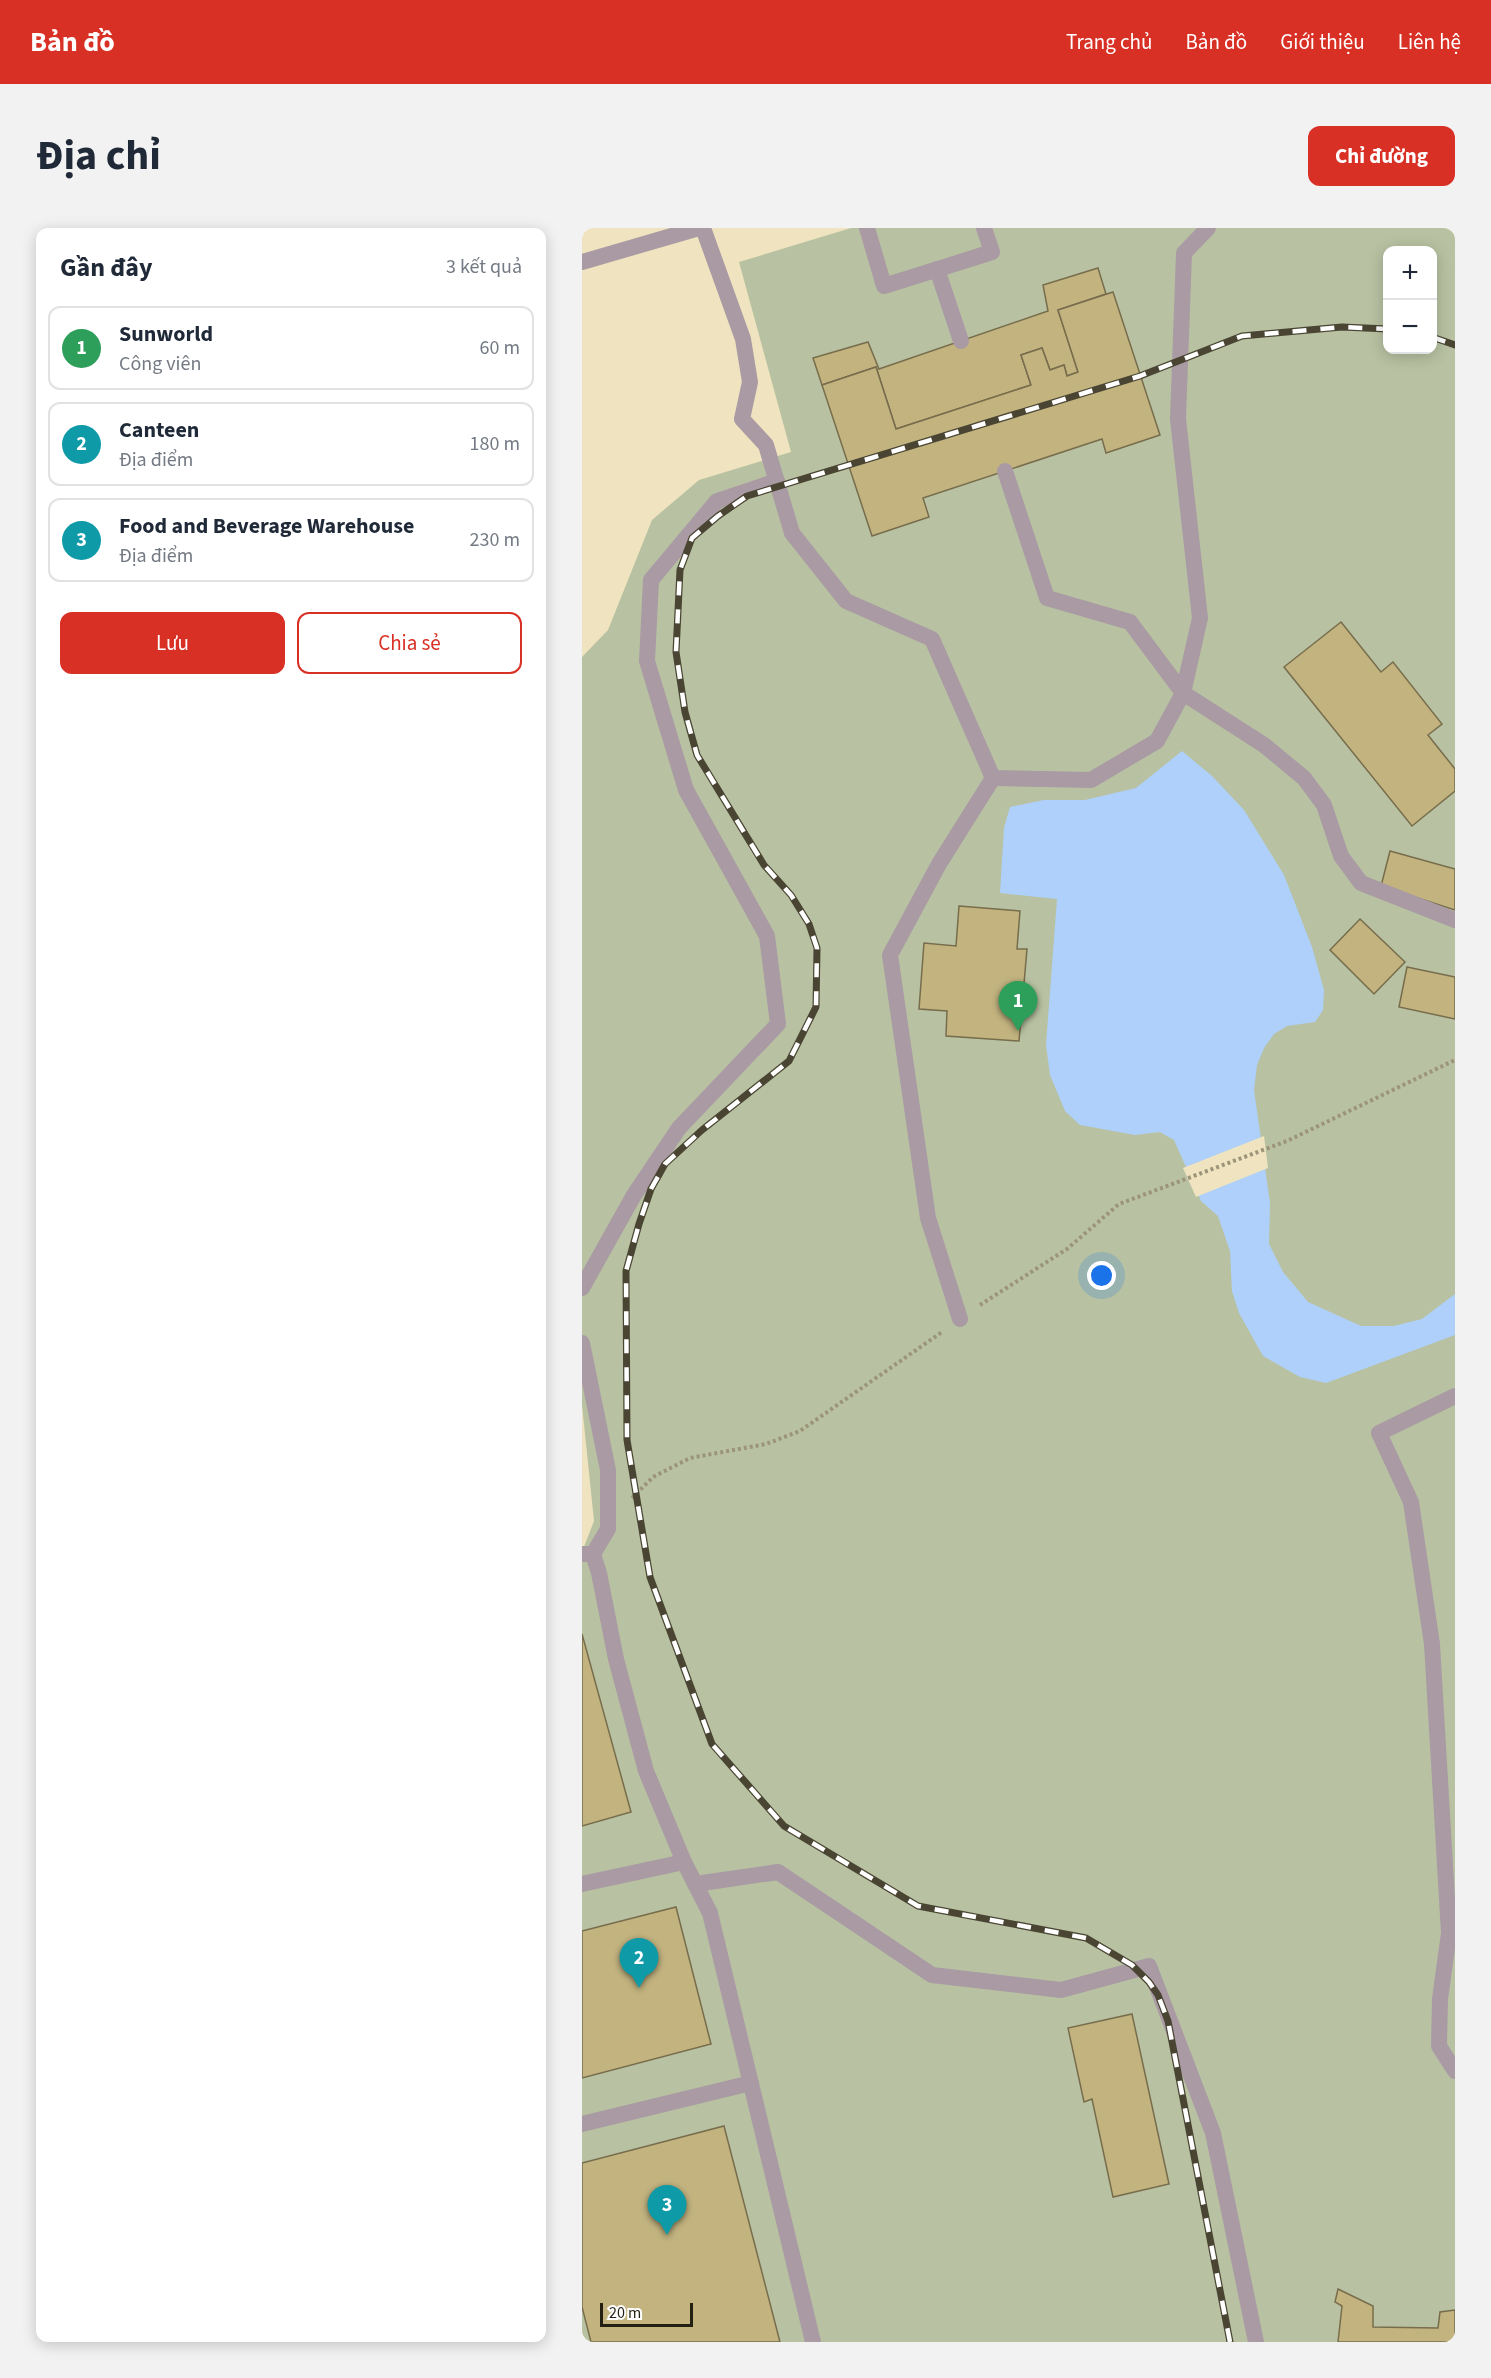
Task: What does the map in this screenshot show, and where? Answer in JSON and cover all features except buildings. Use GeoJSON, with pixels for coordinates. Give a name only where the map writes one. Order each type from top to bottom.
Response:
{"type":"FeatureCollection","features":[{"type":"Feature","properties":{"kind":"street"},"geometry":{"type":"LineString","coordinates":[[582,262],[701,228],[743,339],[750,382],[742,419],[766,445],[792,533],[846,601],[932,639],[993,777]]}},
{"type":"Feature","properties":{"kind":"street"},"geometry":{"type":"LineString","coordinates":[[867,228],[884,286],[992,252],[984,228]]}},
{"type":"Feature","properties":{"kind":"street"},"geometry":{"type":"LineString","coordinates":[[993,777],[1091,780],[1156,741],[1184,693],[1200,618],[1178,419],[1184,253],[1208,228]]}},
{"type":"Feature","properties":{"kind":"street"},"geometry":{"type":"LineString","coordinates":[[937,269],[961,341]]}},
{"type":"Feature","properties":{"kind":"street"},"geometry":{"type":"LineString","coordinates":[[1005,471],[1047,598],[1130,622],[1184,693],[1264,744],[1304,778],[1324,806],[1341,856],[1361,883],[1455,921]]}},
{"type":"Feature","properties":{"kind":"street"},"geometry":{"type":"LineString","coordinates":[[582,1288],[634,1195],[679,1128],[778,1024],[766,936],[686,790],[647,661],[651,580],[717,501],[777,481]]}},
{"type":"Feature","properties":{"kind":"street"},"geometry":{"type":"LineString","coordinates":[[960,1319],[928,1218],[890,955],[939,864],[993,777]]}},
{"type":"Feature","properties":{"kind":"street"},"geometry":{"type":"LineString","coordinates":[[582,1343],[608,1470],[608,1529],[587,1554],[599,1573],[616,1659],[646,1772],[684,1862],[710,1913],[813,2342]]}},
{"type":"Feature","properties":{"kind":"street"},"geometry":{"type":"LineString","coordinates":[[1455,1396],[1379,1433],[1411,1502],[1432,1644],[1449,1933],[1440,1999],[1439,2046],[1455,2071]]}},
{"type":"Feature","properties":{"kind":"street"},"geometry":{"type":"LineString","coordinates":[[582,1884],[684,1862]]}},
{"type":"Feature","properties":{"kind":"street"},"geometry":{"type":"LineString","coordinates":[[695,1884],[778,1872],[932,1975],[1060,1990],[1149,1966],[1214,2133],[1256,2342]]}},
{"type":"Feature","properties":{"kind":"street"},"geometry":{"type":"LineString","coordinates":[[582,2124],[750,2083]]}},
{"type":"Feature","properties":{"kind":"path"},"geometry":{"type":"LineString","coordinates":[[608,1529],[618,1511],[653,1477],[690,1458],[766,1444],[800,1431],[960,1319],[1067,1248],[1119,1204],[1287,1141],[1455,1060]]}},
{"type":"Feature","properties":{"kind":"green space"},"geometry":{"type":"Polygon","coordinates":[[[851,228],[1455,228],[1455,2342],[582,2342],[582,1552],[594,1521],[582,1405],[582,657],[608,630],[652,520],[699,480],[791,452],[739,262],[851,228]]]}},
{"type":"Feature","properties":{"kind":"water"},"geometry":{"type":"Polygon","coordinates":[[[1182,751],[1212,776],[1244,810],[1284,875],[1312,947],[1324,990],[1323,1010],[1315,1022],[1287,1026],[1274,1034],[1264,1048],[1257,1065],[1254,1090],[1270,1203],[1269,1244],[1283,1272],[1308,1302],[1361,1326],[1394,1326],[1422,1319],[1455,1294],[1455,1335],[1326,1383],[1300,1377],[1263,1356],[1239,1313],[1232,1291],[1230,1251],[1218,1216],[1201,1201],[1174,1140],[1160,1132],[1135,1135],[1080,1125],[1065,1111],[1050,1075],[1046,1045],[1057,899],[1000,893],[1004,828],[1010,807],[1044,800],[1085,800],[1136,788],[1182,751]]]}},
{"type":"Feature","properties":{"kind":"pier"},"geometry":{"type":"Polygon","coordinates":[[[1264,1136],[1268,1168],[1196,1197],[1183,1168],[1264,1136]]]}},
{"type":"Feature","properties":{"kind":"railway"},"geometry":{"type":"LineString","coordinates":[[1230,2342],[1168,2021],[1158,1995],[1149,1982],[1132,1965],[1086,1938],[918,1906],[784,1826],[712,1744],[650,1577],[627,1440],[626,1271],[651,1189],[665,1164],[702,1130],[789,1061],[816,1007],[817,948],[809,924],[791,895],[764,865],[697,755],[685,712],[676,652],[680,570],[692,538],[747,496],[1140,376],[1242,336],[1342,327],[1383,329]]}},
{"type":"Feature","properties":{"kind":"railway"},"geometry":{"type":"LineString","coordinates":[[1437,339],[1455,345]]}},
{"type":"Feature","properties":{"kind":"place","name":"Sunworld"},"geometry":{"type":"Point","coordinates":[1018,1031]}},
{"type":"Feature","properties":{"kind":"place","name":"Canteen"},"geometry":{"type":"Point","coordinates":[639,1988]}},
{"type":"Feature","properties":{"kind":"place","name":"Food and Beverage Warehouse"},"geometry":{"type":"Point","coordinates":[667,2235]}}]}
